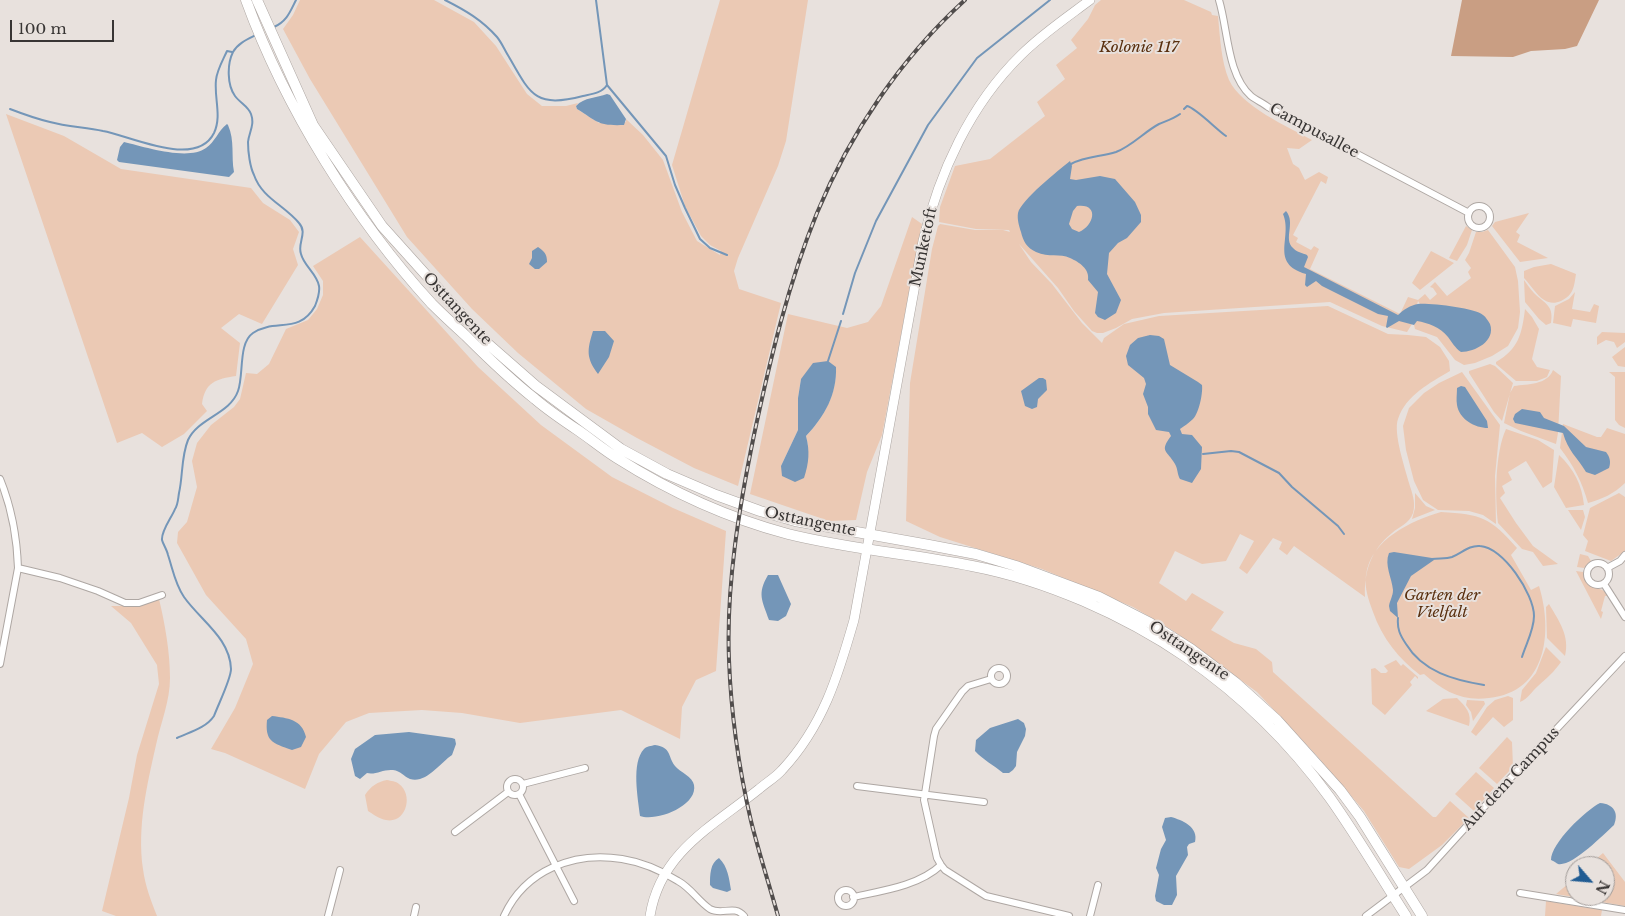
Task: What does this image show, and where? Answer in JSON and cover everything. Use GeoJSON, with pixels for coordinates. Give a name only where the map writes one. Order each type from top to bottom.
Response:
{"type":"FeatureCollection","features":[{"type":"Feature","properties":{"kind":"main road","name":"Osttangente"},"geometry":{"type":"LineString","coordinates":[[246,0],[266,50],[306,130],[369,228],[433,305],[534,399],[618,459],[664,485],[713,508],[757,525],[792,535],[973,566],[1013,575],[1094,606],[1144,632],[1186,657],[1236,697],[1270,728],[1308,768],[1347,823],[1406,916]]}},
{"type":"Feature","properties":{"kind":"main road","name":"Osttangente"},"geometry":{"type":"LineString","coordinates":[[257,0],[313,125],[382,226],[488,344],[536,386],[621,449],[668,474],[716,495],[794,521],[976,554],[1058,581],[1108,602],[1150,623],[1192,649],[1236,683],[1277,720],[1315,762],[1360,817],[1422,916]]}},
{"type":"Feature","properties":{"kind":"street","name":"Munketoft"},"geometry":{"type":"LineString","coordinates":[[650,916],[652,902],[664,874],[678,854],[696,837],[782,771],[823,712],[838,674],[854,620],[923,241],[938,189],[952,155],[966,129],[999,80],[1021,55],[1044,34],[1090,0]]}},
{"type":"Feature","properties":{"kind":"street","name":"Campusallee"},"geometry":{"type":"LineString","coordinates":[[1219,0],[1239,81],[1252,96],[1268,107],[1469,212]]}},
{"type":"Feature","properties":{"kind":"street"},"geometry":{"type":"LineString","coordinates":[[0,478],[5,491],[18,554],[18,568],[0,664]]}},
{"type":"Feature","properties":{"kind":"street"},"geometry":{"type":"LineString","coordinates":[[1607,568],[1620,561],[1625,555]]}},
{"type":"Feature","properties":{"kind":"street"},"geometry":{"type":"LineString","coordinates":[[1597,563],[1607,568],[1609,578],[1604,584],[1592,584],[1588,572],[1592,566],[1597,563]]}},
{"type":"Feature","properties":{"kind":"street"},"geometry":{"type":"LineString","coordinates":[[18,568],[60,578],[98,591],[125,603],[139,603],[162,595]]}},
{"type":"Feature","properties":{"kind":"street"},"geometry":{"type":"LineString","coordinates":[[1604,584],[1625,617]]}},
{"type":"Feature","properties":{"kind":"street","name":"Auf dem Campus"},"geometry":{"type":"LineString","coordinates":[[1366,916],[1427,870],[1625,656]]}},
{"type":"Feature","properties":{"kind":"street"},"geometry":{"type":"LineString","coordinates":[[991,679],[968,686],[936,729],[925,794],[925,806],[937,858],[940,865],[986,896],[1069,916]]}},
{"type":"Feature","properties":{"kind":"street"},"geometry":{"type":"LineString","coordinates":[[523,784],[585,768]]}},
{"type":"Feature","properties":{"kind":"street"},"geometry":{"type":"LineString","coordinates":[[510,780],[518,780],[523,784],[522,791],[519,794],[514,796],[508,792],[507,785],[510,780]]}},
{"type":"Feature","properties":{"kind":"street"},"geometry":{"type":"LineString","coordinates":[[857,786],[984,802]]}},
{"type":"Feature","properties":{"kind":"street"},"geometry":{"type":"LineString","coordinates":[[455,832],[508,792]]}},
{"type":"Feature","properties":{"kind":"street"},"geometry":{"type":"LineString","coordinates":[[519,794],[574,901]]}},
{"type":"Feature","properties":{"kind":"street"},"geometry":{"type":"LineString","coordinates":[[504,916],[523,887],[555,865],[583,859],[608,858],[626,860],[649,867],[678,881],[692,890],[710,909],[719,915],[740,911],[744,916]]}},
{"type":"Feature","properties":{"kind":"street"},"geometry":{"type":"LineString","coordinates":[[853,897],[904,886],[936,870],[940,865]]}},
{"type":"Feature","properties":{"kind":"street"},"geometry":{"type":"LineString","coordinates":[[328,916],[340,870]]}},
{"type":"Feature","properties":{"kind":"street"},"geometry":{"type":"LineString","coordinates":[[1090,916],[1098,885]]}},
{"type":"Feature","properties":{"kind":"street"},"geometry":{"type":"LineString","coordinates":[[1520,893],[1625,910]]}},
{"type":"Feature","properties":{"kind":"street"},"geometry":{"type":"LineString","coordinates":[[414,916],[416,907]]}},
{"type":"Feature","properties":{"kind":"green space"},"geometry":{"type":"Polygon","coordinates":[[[300,0],[434,0],[474,22],[496,46],[527,94],[542,106],[566,106],[578,103],[577,109],[599,123],[626,122],[626,119],[643,135],[663,160],[682,212],[697,241],[720,255],[721,251],[710,245],[701,236],[685,206],[672,165],[720,0],[808,0],[786,141],[778,166],[734,271],[739,289],[781,303],[738,486],[694,468],[586,409],[518,353],[472,309],[407,237],[310,79],[283,29],[293,15],[300,0]]]}},
{"type":"Feature","properties":{"kind":"green space","name":"Kolonie 117"},"geometry":{"type":"Polygon","coordinates":[[[1101,0],[1184,0],[1211,12],[1212,15],[1218,16],[1224,65],[1235,90],[1266,115],[1312,140],[1299,149],[1287,148],[1293,164],[1299,168],[1305,180],[1319,172],[1328,177],[1326,184],[1321,181],[1293,235],[1298,238],[1296,242],[1311,250],[1314,246],[1319,249],[1310,269],[1400,314],[1408,297],[1418,300],[1425,294],[1430,300],[1437,294],[1430,287],[1435,282],[1447,296],[1471,278],[1468,272],[1471,268],[1465,260],[1476,232],[1488,230],[1515,267],[1520,312],[1518,328],[1508,346],[1492,356],[1464,365],[1455,360],[1437,337],[1415,329],[1414,325],[1420,304],[1418,301],[1412,324],[1407,332],[1382,326],[1330,302],[1164,313],[1132,319],[1116,328],[1103,333],[1097,333],[1092,331],[1074,311],[1058,288],[1019,244],[1031,262],[1052,284],[1082,323],[1102,343],[1104,338],[1124,324],[1159,316],[1328,306],[1388,334],[1426,337],[1440,347],[1449,361],[1450,371],[1413,396],[1398,419],[1398,441],[1413,498],[1414,509],[1409,520],[1392,533],[1374,554],[1366,578],[1365,597],[1294,546],[1287,555],[1279,549],[1282,542],[1273,538],[1247,574],[1239,568],[1254,541],[1240,534],[1226,561],[1202,564],[1175,551],[1159,583],[1186,601],[1192,593],[1224,612],[1211,630],[1234,643],[1256,649],[1272,662],[1273,672],[1433,817],[1436,817],[1450,801],[1469,818],[1442,845],[1409,869],[1399,867],[1364,811],[1317,756],[1257,692],[1172,630],[1133,607],[1042,569],[940,537],[906,521],[910,383],[932,249],[938,226],[940,224],[975,230],[1003,230],[1010,232],[1009,230],[976,229],[939,222],[940,207],[955,166],[990,159],[1045,116],[1037,102],[1065,79],[1056,65],[1077,48],[1071,40],[1088,19],[1095,5],[1101,0]]]}},
{"type":"Feature","properties":{"kind":"green space"},"geometry":{"type":"Polygon","coordinates":[[[6,114],[64,136],[121,169],[251,188],[263,203],[290,220],[299,232],[293,249],[298,265],[262,324],[239,314],[221,328],[240,343],[236,376],[217,380],[209,386],[202,404],[207,411],[184,434],[162,447],[142,433],[117,443],[6,114]]]}},
{"type":"Feature","properties":{"kind":"green space"},"geometry":{"type":"Polygon","coordinates":[[[1529,213],[1516,232],[1520,235],[1517,242],[1548,258],[1520,262],[1492,226],[1495,222],[1529,213]]]}},
{"type":"Feature","properties":{"kind":"green space"},"geometry":{"type":"Polygon","coordinates":[[[912,217],[922,224],[882,435],[867,472],[856,520],[829,521],[750,494],[788,314],[847,328],[868,322],[881,306],[912,217]],[[836,367],[801,379],[798,398],[798,430],[781,466],[808,445],[806,436],[824,413],[832,396],[836,367]]]}},
{"type":"Feature","properties":{"kind":"green space"},"geometry":{"type":"Polygon","coordinates":[[[1466,226],[1472,230],[1467,245],[1457,261],[1449,258],[1466,226]]]}},
{"type":"Feature","properties":{"kind":"green space"},"geometry":{"type":"Polygon","coordinates":[[[360,237],[478,367],[541,425],[612,477],[673,508],[726,531],[716,671],[696,680],[682,707],[680,739],[621,710],[520,723],[462,713],[422,710],[369,713],[346,722],[319,754],[305,789],[225,753],[211,749],[235,708],[253,664],[246,639],[206,595],[177,543],[178,532],[187,522],[197,487],[192,461],[197,443],[211,425],[234,407],[240,399],[246,373],[257,374],[269,364],[286,329],[308,320],[317,309],[323,295],[323,281],[313,266],[360,237]]]}},
{"type":"Feature","properties":{"kind":"green space"},"geometry":{"type":"Polygon","coordinates":[[[1431,251],[1454,263],[1420,290],[1412,283],[1431,251]]]}},
{"type":"Feature","properties":{"kind":"green space"},"geometry":{"type":"Polygon","coordinates":[[[1551,264],[1576,274],[1574,286],[1569,296],[1555,303],[1544,300],[1524,278],[1524,271],[1551,264]]]}},
{"type":"Feature","properties":{"kind":"green space"},"geometry":{"type":"Polygon","coordinates":[[[1524,280],[1550,308],[1551,323],[1546,325],[1525,302],[1524,280]]]}},
{"type":"Feature","properties":{"kind":"green space"},"geometry":{"type":"Polygon","coordinates":[[[1575,292],[1572,309],[1590,312],[1594,304],[1599,306],[1596,323],[1573,319],[1571,327],[1553,323],[1555,306],[1569,299],[1575,292]]]}},
{"type":"Feature","properties":{"kind":"green space"},"geometry":{"type":"Polygon","coordinates":[[[1525,309],[1539,329],[1532,359],[1537,367],[1550,370],[1547,377],[1537,381],[1516,381],[1496,364],[1496,362],[1510,352],[1518,340],[1525,309]]]}},
{"type":"Feature","properties":{"kind":"green space"},"geometry":{"type":"Polygon","coordinates":[[[1602,332],[1625,333],[1625,342],[1617,348],[1614,342],[1606,340],[1597,345],[1597,337],[1602,332]]]}},
{"type":"Feature","properties":{"kind":"green space"},"geometry":{"type":"Polygon","coordinates":[[[1625,347],[1625,367],[1618,366],[1612,357],[1625,347]]]}},
{"type":"Feature","properties":{"kind":"green space"},"geometry":{"type":"Polygon","coordinates":[[[1490,364],[1495,366],[1513,383],[1502,421],[1469,373],[1469,371],[1490,364]]]}},
{"type":"Feature","properties":{"kind":"green space"},"geometry":{"type":"Polygon","coordinates":[[[1553,370],[1561,376],[1556,444],[1504,423],[1510,393],[1514,386],[1542,381],[1553,370]]]}},
{"type":"Feature","properties":{"kind":"green space"},"geometry":{"type":"Polygon","coordinates":[[[1462,372],[1500,425],[1495,476],[1496,524],[1483,515],[1469,511],[1438,510],[1423,500],[1414,481],[1406,450],[1403,426],[1409,408],[1424,393],[1462,372]]]}},
{"type":"Feature","properties":{"kind":"green space"},"geometry":{"type":"Polygon","coordinates":[[[1609,372],[1625,372],[1625,428],[1615,420],[1615,377],[1609,372]]]}},
{"type":"Feature","properties":{"kind":"green space"},"geometry":{"type":"Polygon","coordinates":[[[1563,424],[1597,437],[1601,437],[1607,428],[1625,434],[1625,483],[1608,496],[1588,503],[1577,474],[1560,448],[1563,424]]]}},
{"type":"Feature","properties":{"kind":"green space"},"geometry":{"type":"Polygon","coordinates":[[[1506,429],[1538,440],[1554,450],[1552,482],[1543,488],[1526,461],[1508,472],[1512,480],[1502,486],[1505,493],[1500,498],[1533,546],[1558,564],[1543,566],[1533,552],[1522,549],[1498,523],[1496,501],[1498,462],[1502,439],[1506,429]]]}},
{"type":"Feature","properties":{"kind":"green space"},"geometry":{"type":"Polygon","coordinates":[[[1559,455],[1569,466],[1576,478],[1584,505],[1566,508],[1554,487],[1559,455]]]}},
{"type":"Feature","properties":{"kind":"green space"},"geometry":{"type":"Polygon","coordinates":[[[1415,493],[1426,506],[1435,510],[1412,519],[1415,508],[1415,493]]]}},
{"type":"Feature","properties":{"kind":"green space"},"geometry":{"type":"Polygon","coordinates":[[[1619,493],[1625,497],[1625,551],[1611,561],[1585,551],[1588,541],[1583,535],[1590,508],[1619,493]]]}},
{"type":"Feature","properties":{"kind":"green space"},"geometry":{"type":"Polygon","coordinates":[[[1568,510],[1583,510],[1585,517],[1581,530],[1568,510]]]}},
{"type":"Feature","properties":{"kind":"green space","name":"Garten der Vielfalt"},"geometry":{"type":"Polygon","coordinates":[[[1441,512],[1476,516],[1500,530],[1517,548],[1511,555],[1531,590],[1539,586],[1545,622],[1545,640],[1541,657],[1534,672],[1523,684],[1508,693],[1480,699],[1462,697],[1446,690],[1424,674],[1420,675],[1405,662],[1386,639],[1373,612],[1367,594],[1366,575],[1369,562],[1376,551],[1394,533],[1405,526],[1441,512]]]}},
{"type":"Feature","properties":{"kind":"green space"},"geometry":{"type":"Polygon","coordinates":[[[1580,554],[1588,556],[1591,561],[1584,568],[1577,567],[1580,554]]]}},
{"type":"Feature","properties":{"kind":"green space"},"geometry":{"type":"Polygon","coordinates":[[[1576,571],[1583,572],[1587,583],[1602,590],[1609,596],[1605,596],[1601,619],[1576,571]]]}},
{"type":"Feature","properties":{"kind":"green space"},"geometry":{"type":"Polygon","coordinates":[[[159,599],[168,648],[170,687],[146,791],[141,838],[144,875],[148,893],[157,916],[116,916],[102,911],[129,798],[137,755],[159,684],[157,665],[131,623],[111,606],[138,606],[159,599]]]}},
{"type":"Feature","properties":{"kind":"green space"},"geometry":{"type":"Polygon","coordinates":[[[1549,604],[1565,635],[1565,656],[1547,638],[1546,607],[1549,604]]]}},
{"type":"Feature","properties":{"kind":"green space"},"geometry":{"type":"Polygon","coordinates":[[[1546,647],[1561,662],[1528,697],[1520,702],[1522,690],[1536,673],[1546,647]]]}},
{"type":"Feature","properties":{"kind":"green space"},"geometry":{"type":"Polygon","coordinates":[[[1396,660],[1401,666],[1403,664],[1418,677],[1418,679],[1415,676],[1410,682],[1412,685],[1385,715],[1372,704],[1371,669],[1375,668],[1381,673],[1386,673],[1388,671],[1384,666],[1396,660]]]}},
{"type":"Feature","properties":{"kind":"green space"},"geometry":{"type":"Polygon","coordinates":[[[1508,696],[1513,698],[1513,720],[1504,727],[1493,717],[1476,736],[1471,732],[1487,707],[1495,700],[1508,696]]]}},
{"type":"Feature","properties":{"kind":"green space"},"geometry":{"type":"Polygon","coordinates":[[[1457,698],[1468,710],[1470,717],[1469,726],[1426,711],[1443,699],[1457,698]]]}},
{"type":"Feature","properties":{"kind":"green space"},"geometry":{"type":"Polygon","coordinates":[[[1467,700],[1484,701],[1485,704],[1473,721],[1471,712],[1466,705],[1467,700]]]}},
{"type":"Feature","properties":{"kind":"green space"},"geometry":{"type":"Polygon","coordinates":[[[1507,737],[1512,742],[1513,767],[1497,784],[1479,768],[1507,737]]]}},
{"type":"Feature","properties":{"kind":"green space"},"geometry":{"type":"Polygon","coordinates":[[[1476,772],[1494,788],[1474,811],[1455,794],[1476,772]]]}},
{"type":"Feature","properties":{"kind":"green space"},"geometry":{"type":"Polygon","coordinates":[[[387,780],[398,783],[404,789],[407,801],[403,813],[399,818],[393,820],[381,819],[368,811],[365,795],[374,785],[387,780]]]}},
{"type":"Feature","properties":{"kind":"green space"},"geometry":{"type":"Polygon","coordinates":[[[1615,869],[1625,882],[1625,906],[1615,904],[1615,869]]]}},
{"type":"Feature","properties":{"kind":"green space"},"geometry":{"type":"Polygon","coordinates":[[[1565,886],[1565,896],[1556,894],[1565,886]]]}},
{"type":"Feature","properties":{"kind":"green space"},"geometry":{"type":"Polygon","coordinates":[[[1546,901],[1565,904],[1565,906],[1602,910],[1601,916],[1545,916],[1546,901]]]}},
{"type":"Feature","properties":{"kind":"shaded area"},"geometry":{"type":"Polygon","coordinates":[[[1462,0],[1599,0],[1577,46],[1565,49],[1531,51],[1513,57],[1451,56],[1462,0]]]}},
{"type":"Feature","properties":{"kind":"water"},"geometry":{"type":"Polygon","coordinates":[[[607,94],[610,95],[626,119],[624,125],[603,124],[577,109],[576,106],[583,101],[607,94]]]}},
{"type":"Feature","properties":{"kind":"water"},"geometry":{"type":"Polygon","coordinates":[[[227,124],[231,137],[234,172],[229,177],[119,162],[117,160],[120,147],[124,142],[166,152],[198,152],[209,146],[227,124]]]}},
{"type":"Feature","properties":{"kind":"water"},"geometry":{"type":"Polygon","coordinates":[[[1070,161],[1072,166],[1070,179],[1076,180],[1100,176],[1115,179],[1135,202],[1141,215],[1141,222],[1127,238],[1118,243],[1109,253],[1107,274],[1121,300],[1116,313],[1105,320],[1098,317],[1095,313],[1098,292],[1088,280],[1086,269],[1066,257],[1045,255],[1033,250],[1024,241],[1019,225],[1018,213],[1021,207],[1033,193],[1070,161]],[[1077,206],[1073,211],[1069,224],[1072,229],[1079,232],[1089,225],[1092,215],[1092,211],[1084,206],[1077,206]]]}},
{"type":"Feature","properties":{"kind":"water"},"geometry":{"type":"Polygon","coordinates":[[[1286,211],[1290,221],[1290,244],[1294,249],[1308,257],[1304,267],[1398,315],[1407,308],[1418,304],[1452,306],[1478,312],[1490,324],[1490,336],[1478,348],[1461,352],[1445,334],[1434,326],[1417,321],[1414,325],[1399,321],[1387,328],[1388,316],[1378,314],[1322,286],[1316,281],[1307,287],[1305,285],[1306,274],[1295,269],[1288,263],[1285,257],[1286,232],[1283,214],[1286,211]]]}},
{"type":"Feature","properties":{"kind":"water"},"geometry":{"type":"Polygon","coordinates":[[[538,247],[545,253],[547,262],[539,269],[535,269],[529,264],[532,258],[532,251],[538,247]]]}},
{"type":"Feature","properties":{"kind":"water"},"geometry":{"type":"Polygon","coordinates":[[[593,331],[605,331],[614,341],[609,357],[598,374],[591,363],[589,354],[593,331]]]}},
{"type":"Feature","properties":{"kind":"water"},"geometry":{"type":"Polygon","coordinates":[[[1150,335],[1159,336],[1164,339],[1170,365],[1202,385],[1200,403],[1195,416],[1180,429],[1182,434],[1192,435],[1202,447],[1201,469],[1192,483],[1180,479],[1176,466],[1165,448],[1171,436],[1169,432],[1156,430],[1148,414],[1148,407],[1143,394],[1146,384],[1144,378],[1128,365],[1126,356],[1130,345],[1138,338],[1150,335]]]}},
{"type":"Feature","properties":{"kind":"water"},"geometry":{"type":"Polygon","coordinates":[[[828,361],[836,367],[832,395],[819,421],[806,436],[807,467],[804,478],[795,482],[782,476],[781,466],[798,430],[798,398],[801,379],[813,363],[828,361]]]}},
{"type":"Feature","properties":{"kind":"water"},"geometry":{"type":"Polygon","coordinates":[[[1039,378],[1046,380],[1047,390],[1038,399],[1037,407],[1032,409],[1025,406],[1021,391],[1039,378]]]}},
{"type":"Feature","properties":{"kind":"water"},"geometry":{"type":"Polygon","coordinates":[[[1465,387],[1487,421],[1488,428],[1468,422],[1458,410],[1457,388],[1465,387]]]}},
{"type":"Feature","properties":{"kind":"water"},"geometry":{"type":"Polygon","coordinates":[[[1522,409],[1540,412],[1544,418],[1564,426],[1586,447],[1606,452],[1610,460],[1609,468],[1595,475],[1586,472],[1570,449],[1563,433],[1515,423],[1513,419],[1515,414],[1522,409]]]}},
{"type":"Feature","properties":{"kind":"water"},"geometry":{"type":"Polygon","coordinates":[[[1394,552],[1432,558],[1434,560],[1411,576],[1397,603],[1398,618],[1390,611],[1389,606],[1393,590],[1388,558],[1389,553],[1394,552]]]}},
{"type":"Feature","properties":{"kind":"water"},"geometry":{"type":"Polygon","coordinates":[[[768,575],[778,575],[791,604],[786,616],[778,621],[769,620],[763,602],[762,592],[768,575]]]}},
{"type":"Feature","properties":{"kind":"water"},"geometry":{"type":"Polygon","coordinates":[[[272,716],[293,721],[301,726],[306,737],[301,747],[292,750],[271,740],[267,733],[267,720],[272,716]]]}},
{"type":"Feature","properties":{"kind":"water"},"geometry":{"type":"Polygon","coordinates":[[[1018,719],[1024,723],[1026,729],[1025,736],[1017,752],[1016,766],[1009,773],[1003,773],[975,751],[976,740],[990,728],[1018,719]]]}},
{"type":"Feature","properties":{"kind":"water"},"geometry":{"type":"Polygon","coordinates":[[[409,732],[455,739],[456,744],[452,755],[427,776],[416,780],[393,770],[367,773],[360,779],[355,776],[351,759],[355,749],[375,735],[409,732]]]}},
{"type":"Feature","properties":{"kind":"water"},"geometry":{"type":"Polygon","coordinates":[[[655,745],[667,750],[675,766],[693,782],[693,793],[690,800],[674,811],[656,817],[640,816],[636,772],[640,755],[644,749],[655,745]]]}},
{"type":"Feature","properties":{"kind":"water"},"geometry":{"type":"Polygon","coordinates":[[[1600,803],[1612,807],[1616,817],[1614,825],[1579,856],[1565,856],[1564,864],[1558,864],[1551,860],[1563,836],[1586,812],[1600,803]]]}},
{"type":"Feature","properties":{"kind":"water"},"geometry":{"type":"Polygon","coordinates":[[[1171,817],[1189,825],[1196,837],[1195,842],[1187,847],[1188,855],[1176,876],[1177,895],[1172,905],[1164,905],[1156,901],[1155,896],[1159,875],[1156,868],[1161,849],[1166,840],[1162,827],[1165,818],[1171,817]]]}},
{"type":"Feature","properties":{"kind":"water"},"geometry":{"type":"Polygon","coordinates":[[[719,858],[729,877],[731,890],[727,892],[713,888],[710,885],[712,866],[719,858]]]}},
{"type":"Feature","properties":{"kind":"waterway"},"geometry":{"type":"LineString","coordinates":[[274,27],[285,19],[296,0]]}},
{"type":"Feature","properties":{"kind":"waterway"},"geometry":{"type":"LineString","coordinates":[[445,0],[473,16],[497,37],[523,81],[537,96],[545,99],[567,99],[596,93],[607,85]]}},
{"type":"Feature","properties":{"kind":"waterway"},"geometry":{"type":"LineString","coordinates":[[596,0],[607,85],[666,156],[675,185],[700,239],[710,248],[727,255]]}},
{"type":"Feature","properties":{"kind":"waterway"},"geometry":{"type":"LineString","coordinates":[[843,314],[855,273],[876,221],[928,125],[977,58],[1050,0]]}},
{"type":"Feature","properties":{"kind":"waterway"},"geometry":{"type":"LineString","coordinates":[[177,738],[202,727],[211,720],[227,685],[231,669],[226,648],[214,630],[191,606],[181,592],[162,540],[165,528],[177,504],[186,446],[188,440],[199,426],[221,411],[234,399],[240,384],[243,352],[248,338],[261,329],[302,320],[309,315],[315,306],[319,291],[318,282],[301,254],[302,227],[262,190],[254,175],[250,164],[248,146],[252,118],[250,111],[239,101],[230,86],[229,68],[233,52],[240,44],[256,35]]}},
{"type":"Feature","properties":{"kind":"waterway"},"geometry":{"type":"LineString","coordinates":[[10,109],[45,121],[103,131],[162,147],[178,150],[193,149],[205,143],[214,133],[218,114],[217,76],[227,51],[232,52]]}},
{"type":"Feature","properties":{"kind":"waterway"},"geometry":{"type":"LineString","coordinates":[[1184,109],[1187,106],[1191,108],[1226,136]]}},
{"type":"Feature","properties":{"kind":"waterway"},"geometry":{"type":"LineString","coordinates":[[1071,164],[1082,159],[1116,152],[1133,143],[1159,124],[1180,114]]}},
{"type":"Feature","properties":{"kind":"waterway"},"geometry":{"type":"LineString","coordinates":[[828,361],[841,321]]}},
{"type":"Feature","properties":{"kind":"waterway"},"geometry":{"type":"LineString","coordinates":[[1203,454],[1239,452],[1279,473],[1292,487],[1338,526],[1344,534]]}},
{"type":"Feature","properties":{"kind":"waterway"},"geometry":{"type":"LineString","coordinates":[[1432,559],[1452,557],[1469,548],[1480,546],[1489,548],[1507,563],[1523,584],[1533,607],[1533,626],[1522,657]]}},
{"type":"Feature","properties":{"kind":"waterway"},"geometry":{"type":"LineString","coordinates":[[1398,618],[1402,638],[1421,662],[1440,673],[1484,685]]}},
{"type":"Feature","properties":{"kind":"railway"},"geometry":{"type":"LineString","coordinates":[[778,916],[754,833],[743,782],[736,741],[729,660],[730,604],[735,547],[754,435],[773,351],[797,267],[830,183],[861,126],[879,98],[920,46],[965,0]]}}]}
